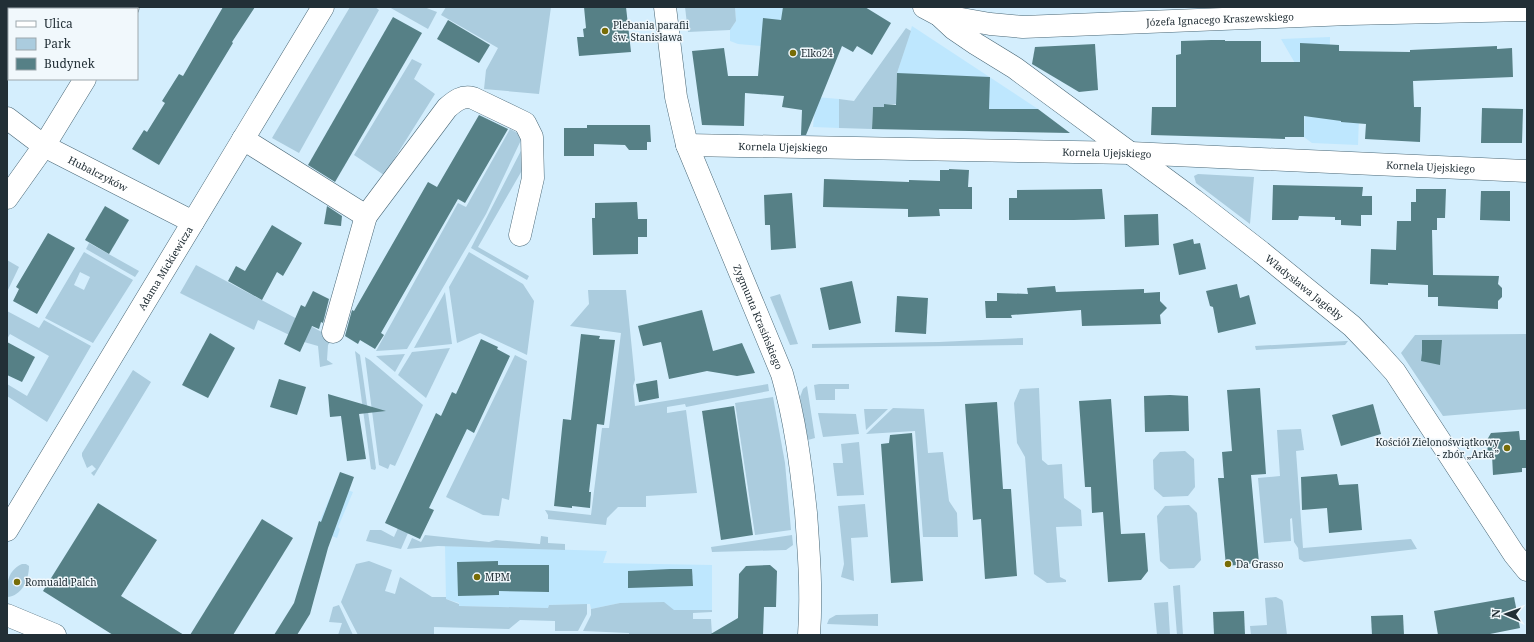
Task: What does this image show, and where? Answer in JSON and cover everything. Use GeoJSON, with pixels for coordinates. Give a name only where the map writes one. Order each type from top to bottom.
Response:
{"type":"FeatureCollection","features":[{"type":"Feature","properties":{"kind":"street","name":"Adama Mickiewicza"},"geometry":{"type":"LineString","coordinates":[[7,530],[323,7]]}},
{"type":"Feature","properties":{"kind":"street","name":"Zygmunta Krasińskiego"},"geometry":{"type":"LineString","coordinates":[[665,7],[676,97],[687,145],[786,386],[792,413],[803,485],[811,577],[809,635]]}},
{"type":"Feature","properties":{"kind":"street","name":"Józefa Ignacego Kraszewskiego"},"geometry":{"type":"LineString","coordinates":[[936,10],[990,24],[1008,27],[1357,14],[1527,10]]}},
{"type":"Feature","properties":{"kind":"street","name":"Władysława Jagiełły"},"geometry":{"type":"LineString","coordinates":[[936,10],[954,29],[991,55],[1015,68],[1131,153],[1296,280],[1352,326],[1395,372],[1514,554],[1527,570]]}},
{"type":"Feature","properties":{"kind":"street","name":"Władysława Jagiełły"},"geometry":{"type":"LineString","coordinates":[[990,24],[1007,57],[1015,68]]}},
{"type":"Feature","properties":{"kind":"street"},"geometry":{"type":"LineString","coordinates":[[7,198],[44,146],[84,80]]}},
{"type":"Feature","properties":{"kind":"street"},"geometry":{"type":"LineString","coordinates":[[333,332],[366,216],[447,108],[458,99],[468,97],[525,123],[532,137],[533,178],[520,235]]}},
{"type":"Feature","properties":{"kind":"street","name":"Hubalczyków"},"geometry":{"type":"LineString","coordinates":[[7,118],[44,146],[193,222]]}},
{"type":"Feature","properties":{"kind":"street"},"geometry":{"type":"LineString","coordinates":[[242,139],[366,216]]}},
{"type":"Feature","properties":{"kind":"street","name":"Kornela Ujejskiego"},"geometry":{"type":"LineString","coordinates":[[687,145],[1131,153],[1527,171]]}},
{"type":"Feature","properties":{"kind":"street"},"geometry":{"type":"LineString","coordinates":[[7,615],[55,635]]}},
{"type":"Feature","properties":{"kind":"shaded area"},"geometry":{"type":"Polygon","coordinates":[[[735,7],[844,7],[761,46],[738,44],[730,41],[730,30],[736,21],[735,7]]]}},
{"type":"Feature","properties":{"kind":"shaded area"},"geometry":{"type":"Polygon","coordinates":[[[912,26],[1038,109],[989,109],[896,104],[897,73],[912,26]]]}},
{"type":"Feature","properties":{"kind":"shaded area"},"geometry":{"type":"Polygon","coordinates":[[[1330,37],[1329,89],[1360,91],[1358,145],[1312,143],[1304,137],[1305,102],[1310,89],[1281,39],[1330,37]]]}},
{"type":"Feature","properties":{"kind":"shaded area"},"geometry":{"type":"Polygon","coordinates":[[[816,97],[839,99],[839,128],[813,127],[816,97]]]}},
{"type":"Feature","properties":{"kind":"shaded area"},"geometry":{"type":"Polygon","coordinates":[[[335,485],[353,492],[338,527],[340,529],[337,538],[316,530],[335,485]]]}},
{"type":"Feature","properties":{"kind":"shaded area"},"geometry":{"type":"Polygon","coordinates":[[[445,546],[607,551],[603,563],[712,565],[712,610],[674,610],[620,603],[591,609],[590,604],[549,605],[548,608],[459,606],[459,603],[446,599],[445,546]]]}},
{"type":"Feature","properties":{"kind":"green space"},"geometry":{"type":"Polygon","coordinates":[[[350,7],[375,7],[379,10],[299,153],[272,138],[350,7]]]}},
{"type":"Feature","properties":{"kind":"green space"},"geometry":{"type":"Polygon","coordinates":[[[389,7],[424,7],[437,12],[428,29],[389,7]]]}},
{"type":"Feature","properties":{"kind":"green space"},"geometry":{"type":"Polygon","coordinates":[[[446,7],[551,7],[539,94],[484,89],[486,70],[498,48],[441,15],[446,7]]]}},
{"type":"Feature","properties":{"kind":"green space"},"geometry":{"type":"Polygon","coordinates":[[[685,7],[735,7],[736,21],[730,30],[688,32],[685,7]]]}},
{"type":"Feature","properties":{"kind":"green space"},"geometry":{"type":"Polygon","coordinates":[[[906,28],[911,31],[897,73],[896,104],[884,104],[884,107],[873,107],[872,129],[839,128],[839,99],[854,101],[906,28]]]}},
{"type":"Feature","properties":{"kind":"green space"},"geometry":{"type":"Polygon","coordinates":[[[412,59],[422,64],[414,79],[435,94],[384,175],[354,155],[412,59]]]}},
{"type":"Feature","properties":{"kind":"green space"},"geometry":{"type":"Polygon","coordinates":[[[510,129],[523,136],[486,214],[407,349],[376,351],[458,203],[466,207],[510,129]]]}},
{"type":"Feature","properties":{"kind":"green space"},"geometry":{"type":"Polygon","coordinates":[[[528,137],[528,160],[478,247],[529,276],[527,280],[471,248],[528,137]]]}},
{"type":"Feature","properties":{"kind":"green space"},"geometry":{"type":"Polygon","coordinates":[[[1198,174],[1254,177],[1250,224],[1196,183],[1194,176],[1198,174]]]}},
{"type":"Feature","properties":{"kind":"green space"},"geometry":{"type":"Polygon","coordinates":[[[89,243],[139,271],[135,277],[86,249],[89,243]]]}},
{"type":"Feature","properties":{"kind":"green space"},"geometry":{"type":"Polygon","coordinates":[[[84,252],[133,280],[93,343],[45,318],[84,252]],[[80,272],[74,285],[84,290],[90,277],[80,272]]]}},
{"type":"Feature","properties":{"kind":"green space"},"geometry":{"type":"Polygon","coordinates":[[[469,252],[523,284],[534,301],[527,355],[480,333],[457,343],[449,287],[469,252]]]}},
{"type":"Feature","properties":{"kind":"green space"},"geometry":{"type":"Polygon","coordinates":[[[7,260],[19,267],[7,292],[7,260]]]}},
{"type":"Feature","properties":{"kind":"green space"},"geometry":{"type":"Polygon","coordinates":[[[196,265],[333,338],[328,345],[327,360],[333,364],[320,367],[318,346],[304,342],[258,320],[254,330],[180,293],[196,265]]]}},
{"type":"Feature","properties":{"kind":"green space"},"geometry":{"type":"Polygon","coordinates":[[[588,290],[626,290],[635,380],[633,386],[635,406],[768,384],[769,391],[686,407],[685,404],[667,407],[667,413],[686,410],[697,493],[646,496],[646,507],[618,507],[607,518],[606,525],[548,519],[548,515],[545,510],[591,515],[602,428],[609,428],[621,333],[570,326],[589,304],[588,290]]]}},
{"type":"Feature","properties":{"kind":"green space"},"geometry":{"type":"Polygon","coordinates":[[[445,292],[452,344],[414,348],[445,292]]]}},
{"type":"Feature","properties":{"kind":"green space"},"geometry":{"type":"Polygon","coordinates":[[[780,294],[798,344],[790,345],[770,297],[780,294]]]}},
{"type":"Feature","properties":{"kind":"green space"},"geometry":{"type":"Polygon","coordinates":[[[7,311],[39,328],[44,320],[91,346],[47,422],[7,396],[7,384],[27,396],[49,356],[10,334],[7,339],[7,311]]]}},
{"type":"Feature","properties":{"kind":"green space"},"geometry":{"type":"Polygon","coordinates":[[[1527,334],[1527,409],[1443,416],[1401,353],[1415,335],[1527,334]]]}},
{"type":"Feature","properties":{"kind":"green space"},"geometry":{"type":"Polygon","coordinates":[[[1023,338],[1023,345],[812,348],[812,344],[939,342],[1023,338]]]}},
{"type":"Feature","properties":{"kind":"green space"},"geometry":{"type":"Polygon","coordinates":[[[1348,341],[1345,345],[1256,350],[1255,346],[1348,341]]]}},
{"type":"Feature","properties":{"kind":"green space"},"geometry":{"type":"Polygon","coordinates":[[[450,348],[426,398],[398,375],[412,352],[450,348]]]}},
{"type":"Feature","properties":{"kind":"green space"},"geometry":{"type":"Polygon","coordinates":[[[355,351],[360,355],[376,468],[375,470],[371,469],[355,351]]]}},
{"type":"Feature","properties":{"kind":"green space"},"geometry":{"type":"Polygon","coordinates":[[[405,354],[395,372],[376,356],[405,354]]]}},
{"type":"Feature","properties":{"kind":"green space"},"geometry":{"type":"Polygon","coordinates":[[[515,355],[527,361],[509,500],[502,498],[499,516],[483,515],[446,497],[515,355]]]}},
{"type":"Feature","properties":{"kind":"green space"},"geometry":{"type":"Polygon","coordinates":[[[365,357],[423,405],[395,466],[390,464],[388,469],[379,465],[365,357]]]}},
{"type":"Feature","properties":{"kind":"green space"},"geometry":{"type":"Polygon","coordinates":[[[133,370],[151,382],[94,476],[91,473],[96,469],[92,465],[87,468],[82,453],[133,370]]]}},
{"type":"Feature","properties":{"kind":"green space"},"geometry":{"type":"Polygon","coordinates":[[[849,384],[849,389],[835,389],[835,400],[816,400],[814,385],[849,384]]]}},
{"type":"Feature","properties":{"kind":"green space"},"geometry":{"type":"Polygon","coordinates":[[[807,386],[815,438],[808,440],[800,397],[803,389],[807,386]]]}},
{"type":"Feature","properties":{"kind":"green space"},"geometry":{"type":"Polygon","coordinates":[[[1039,388],[1042,460],[1048,465],[1062,464],[1064,498],[1081,510],[1082,526],[1056,527],[1060,577],[1066,580],[1066,582],[1047,583],[1034,574],[1025,457],[1017,443],[1014,403],[1020,389],[1039,388]]]}},
{"type":"Feature","properties":{"kind":"green space"},"geometry":{"type":"Polygon","coordinates":[[[773,397],[785,463],[791,530],[755,535],[735,403],[773,397]]]}},
{"type":"Feature","properties":{"kind":"green space"},"geometry":{"type":"Polygon","coordinates":[[[893,408],[924,409],[928,453],[943,452],[949,501],[957,513],[958,537],[923,537],[915,431],[866,434],[893,408]]]}},
{"type":"Feature","properties":{"kind":"green space"},"geometry":{"type":"Polygon","coordinates":[[[864,409],[888,409],[866,430],[864,409]]]}},
{"type":"Feature","properties":{"kind":"green space"},"geometry":{"type":"Polygon","coordinates":[[[818,413],[856,414],[859,434],[823,437],[818,413]]]}},
{"type":"Feature","properties":{"kind":"green space"},"geometry":{"type":"Polygon","coordinates":[[[1301,429],[1304,450],[1296,451],[1303,548],[1411,539],[1417,549],[1304,562],[1299,559],[1298,548],[1294,542],[1292,518],[1290,519],[1291,541],[1264,543],[1258,478],[1280,476],[1277,430],[1301,429]]]}},
{"type":"Feature","properties":{"kind":"green space"},"geometry":{"type":"Polygon","coordinates":[[[859,442],[864,495],[837,496],[833,463],[843,463],[841,444],[859,442]]]}},
{"type":"Feature","properties":{"kind":"green space"},"geometry":{"type":"Polygon","coordinates":[[[1185,451],[1194,459],[1195,487],[1188,496],[1163,497],[1154,489],[1153,460],[1160,452],[1185,451]]]}},
{"type":"Feature","properties":{"kind":"green space"},"geometry":{"type":"Polygon","coordinates":[[[865,504],[868,537],[851,538],[854,581],[841,577],[844,564],[838,506],[865,504]]]}},
{"type":"Feature","properties":{"kind":"green space"},"geometry":{"type":"Polygon","coordinates":[[[1189,505],[1197,513],[1201,560],[1194,568],[1169,569],[1160,561],[1157,516],[1165,506],[1189,505]]]}},
{"type":"Feature","properties":{"kind":"green space"},"geometry":{"type":"Polygon","coordinates":[[[398,528],[408,533],[401,549],[366,541],[370,530],[381,530],[394,537],[398,528]]]}},
{"type":"Feature","properties":{"kind":"green space"},"geometry":{"type":"Polygon","coordinates":[[[425,535],[489,542],[496,540],[540,544],[541,536],[548,537],[548,543],[565,544],[565,550],[438,546],[407,549],[412,538],[421,542],[425,535]]]}},
{"type":"Feature","properties":{"kind":"green space"},"geometry":{"type":"Polygon","coordinates":[[[792,535],[793,545],[786,550],[712,552],[711,547],[792,535]]]}},
{"type":"Feature","properties":{"kind":"green space"},"geometry":{"type":"Polygon","coordinates":[[[369,561],[392,570],[385,591],[395,594],[400,577],[432,597],[446,597],[446,599],[459,604],[459,606],[548,608],[549,605],[587,604],[587,614],[578,631],[555,631],[555,621],[520,620],[509,629],[434,627],[434,635],[358,635],[341,602],[356,564],[369,561]]]}},
{"type":"Feature","properties":{"kind":"green space"},"geometry":{"type":"Polygon","coordinates":[[[22,564],[29,566],[28,576],[24,586],[17,594],[7,597],[9,578],[13,570],[22,564]]]}},
{"type":"Feature","properties":{"kind":"green space"},"geometry":{"type":"Polygon","coordinates":[[[1180,585],[1183,635],[1177,635],[1173,586],[1180,585]]]}},
{"type":"Feature","properties":{"kind":"green space"},"geometry":{"type":"Polygon","coordinates":[[[1276,597],[1283,602],[1287,635],[1251,635],[1250,626],[1267,625],[1265,598],[1276,597]]]}},
{"type":"Feature","properties":{"kind":"green space"},"geometry":{"type":"Polygon","coordinates":[[[664,602],[674,610],[712,610],[712,612],[693,613],[693,619],[711,619],[712,635],[629,635],[629,633],[583,631],[591,615],[591,609],[620,603],[664,602]]]}},
{"type":"Feature","properties":{"kind":"green space"},"geometry":{"type":"Polygon","coordinates":[[[1168,602],[1170,635],[1157,635],[1154,603],[1168,602]]]}},
{"type":"Feature","properties":{"kind":"green space"},"geometry":{"type":"Polygon","coordinates":[[[339,605],[353,635],[338,635],[342,623],[329,622],[333,607],[339,605]]]}},
{"type":"Feature","properties":{"kind":"green space"},"geometry":{"type":"Polygon","coordinates":[[[878,614],[878,626],[827,624],[829,619],[836,615],[878,614]]]}},
{"type":"Feature","properties":{"kind":"building"},"geometry":{"type":"Polygon","coordinates":[[[223,7],[255,7],[232,42],[233,43],[159,165],[132,149],[144,130],[147,132],[165,103],[162,101],[179,74],[183,76],[223,7]]]}},
{"type":"Feature","properties":{"kind":"building","name":"Plebania parafii św. Stanisława"},"geometry":{"type":"Polygon","coordinates":[[[584,7],[626,7],[631,52],[579,56],[577,37],[584,37],[583,29],[586,28],[584,7]]]}},
{"type":"Feature","properties":{"kind":"building"},"geometry":{"type":"Polygon","coordinates":[[[783,7],[865,7],[891,23],[872,55],[857,46],[853,52],[842,46],[806,135],[801,135],[802,110],[782,107],[784,96],[745,93],[744,126],[702,125],[692,51],[724,48],[728,76],[758,76],[763,18],[781,20],[783,7]]]}},
{"type":"Feature","properties":{"kind":"building"},"geometry":{"type":"Polygon","coordinates":[[[393,17],[422,33],[335,182],[308,165],[393,17]]]}},
{"type":"Feature","properties":{"kind":"building"},"geometry":{"type":"Polygon","coordinates":[[[448,20],[490,45],[479,63],[437,39],[448,20]]]}},
{"type":"Feature","properties":{"kind":"building"},"geometry":{"type":"Polygon","coordinates":[[[1181,41],[1261,41],[1261,62],[1300,62],[1300,43],[1339,45],[1339,51],[1410,52],[1410,50],[1497,46],[1497,49],[1512,48],[1513,77],[1413,81],[1414,107],[1421,107],[1420,142],[1365,139],[1366,124],[1341,122],[1304,116],[1304,137],[1285,137],[1285,139],[1151,135],[1152,107],[1176,107],[1176,55],[1181,54],[1181,41]]]}},
{"type":"Feature","properties":{"kind":"building"},"geometry":{"type":"Polygon","coordinates":[[[1095,44],[1098,90],[1079,92],[1032,64],[1035,47],[1095,44]]]}},
{"type":"Feature","properties":{"kind":"building"},"geometry":{"type":"Polygon","coordinates":[[[897,73],[990,77],[989,109],[1038,109],[1070,133],[872,129],[873,107],[884,107],[884,104],[896,105],[897,73]]]}},
{"type":"Feature","properties":{"kind":"building"},"geometry":{"type":"Polygon","coordinates":[[[1482,108],[1523,109],[1522,143],[1481,143],[1482,108]]]}},
{"type":"Feature","properties":{"kind":"building"},"geometry":{"type":"Polygon","coordinates":[[[479,115],[508,129],[465,203],[458,199],[381,333],[384,335],[375,349],[360,340],[358,344],[345,336],[352,310],[354,311],[428,182],[437,187],[479,115]]]}},
{"type":"Feature","properties":{"kind":"building"},"geometry":{"type":"Polygon","coordinates":[[[587,125],[650,125],[651,142],[647,142],[647,150],[629,150],[625,145],[594,144],[594,156],[564,156],[564,128],[587,128],[587,125]]]}},
{"type":"Feature","properties":{"kind":"building"},"geometry":{"type":"Polygon","coordinates":[[[940,170],[969,170],[968,187],[972,187],[972,209],[939,209],[940,216],[908,217],[908,209],[823,207],[824,179],[909,182],[909,180],[940,181],[940,170]]]}},
{"type":"Feature","properties":{"kind":"building"},"geometry":{"type":"Polygon","coordinates":[[[1273,185],[1363,187],[1362,196],[1372,196],[1372,215],[1361,215],[1361,226],[1341,225],[1341,220],[1335,220],[1335,217],[1299,216],[1298,220],[1272,220],[1273,185]]]}},
{"type":"Feature","properties":{"kind":"building"},"geometry":{"type":"Polygon","coordinates":[[[1102,189],[1105,219],[1009,220],[1009,198],[1017,198],[1017,190],[1102,189]]]}},
{"type":"Feature","properties":{"kind":"building"},"geometry":{"type":"Polygon","coordinates":[[[1416,189],[1446,189],[1445,218],[1437,218],[1437,230],[1432,230],[1433,275],[1499,276],[1498,284],[1502,288],[1502,297],[1498,301],[1498,309],[1438,306],[1438,297],[1428,297],[1428,285],[1388,283],[1388,285],[1370,284],[1371,249],[1396,250],[1397,221],[1411,221],[1411,202],[1416,202],[1416,189]]]}},
{"type":"Feature","properties":{"kind":"building"},"geometry":{"type":"Polygon","coordinates":[[[1481,191],[1510,191],[1510,221],[1480,220],[1481,191]]]}},
{"type":"Feature","properties":{"kind":"building"},"geometry":{"type":"Polygon","coordinates":[[[792,193],[796,248],[771,250],[770,225],[765,225],[764,195],[792,193]]]}},
{"type":"Feature","properties":{"kind":"building"},"geometry":{"type":"Polygon","coordinates":[[[637,202],[638,219],[647,219],[647,237],[638,237],[638,254],[593,255],[592,218],[595,218],[595,203],[637,202]]]}},
{"type":"Feature","properties":{"kind":"building"},"geometry":{"type":"Polygon","coordinates":[[[105,206],[129,220],[109,254],[85,240],[105,206]]]}},
{"type":"Feature","properties":{"kind":"building"},"geometry":{"type":"Polygon","coordinates":[[[327,206],[342,216],[341,226],[324,224],[327,206]]]}},
{"type":"Feature","properties":{"kind":"building"},"geometry":{"type":"Polygon","coordinates":[[[1158,214],[1159,245],[1125,247],[1124,215],[1158,214]]]}},
{"type":"Feature","properties":{"kind":"building"},"geometry":{"type":"Polygon","coordinates":[[[272,225],[302,243],[283,276],[277,272],[262,300],[228,281],[236,266],[245,271],[272,225]]]}},
{"type":"Feature","properties":{"kind":"building"},"geometry":{"type":"Polygon","coordinates":[[[48,233],[75,248],[37,314],[13,301],[19,289],[16,287],[48,233]]]}},
{"type":"Feature","properties":{"kind":"building"},"geometry":{"type":"Polygon","coordinates":[[[1193,239],[1194,244],[1200,243],[1206,269],[1179,275],[1173,244],[1193,239]]]}},
{"type":"Feature","properties":{"kind":"building"},"geometry":{"type":"Polygon","coordinates":[[[852,281],[861,323],[829,330],[820,288],[852,281]]]}},
{"type":"Feature","properties":{"kind":"building"},"geometry":{"type":"Polygon","coordinates":[[[1237,284],[1240,298],[1249,295],[1256,324],[1218,333],[1213,307],[1210,306],[1206,291],[1237,284]]]}},
{"type":"Feature","properties":{"kind":"building"},"geometry":{"type":"Polygon","coordinates":[[[1055,286],[1056,292],[1144,289],[1144,293],[1160,292],[1160,301],[1167,308],[1160,315],[1161,324],[1082,326],[1081,310],[1011,315],[1012,318],[986,318],[985,301],[997,301],[997,293],[1028,294],[1027,288],[1055,286]]]}},
{"type":"Feature","properties":{"kind":"building"},"geometry":{"type":"Polygon","coordinates":[[[313,291],[329,299],[323,323],[321,322],[319,329],[312,326],[300,352],[284,344],[301,305],[305,307],[313,291]]]}},
{"type":"Feature","properties":{"kind":"building"},"geometry":{"type":"Polygon","coordinates":[[[897,296],[928,298],[926,334],[895,332],[897,296]]]}},
{"type":"Feature","properties":{"kind":"building"},"geometry":{"type":"Polygon","coordinates":[[[702,310],[713,351],[742,343],[755,373],[737,376],[707,371],[669,379],[661,342],[643,346],[638,326],[702,310]]]}},
{"type":"Feature","properties":{"kind":"building"},"geometry":{"type":"Polygon","coordinates":[[[210,333],[235,348],[208,398],[182,385],[210,333]]]}},
{"type":"Feature","properties":{"kind":"building"},"geometry":{"type":"Polygon","coordinates":[[[581,334],[600,336],[599,339],[615,340],[604,425],[597,424],[589,492],[591,492],[590,508],[572,506],[572,508],[554,506],[563,419],[571,420],[581,334]]]}},
{"type":"Feature","properties":{"kind":"building"},"geometry":{"type":"Polygon","coordinates":[[[481,339],[498,347],[497,349],[510,356],[474,433],[467,429],[429,508],[434,510],[420,539],[385,523],[436,413],[441,416],[452,392],[456,394],[481,339]]]}},
{"type":"Feature","properties":{"kind":"building"},"geometry":{"type":"Polygon","coordinates":[[[1422,340],[1442,340],[1440,365],[1421,361],[1422,340]]]}},
{"type":"Feature","properties":{"kind":"building"},"geometry":{"type":"Polygon","coordinates":[[[7,342],[35,357],[22,382],[7,375],[7,342]]]}},
{"type":"Feature","properties":{"kind":"building"},"geometry":{"type":"Polygon","coordinates":[[[279,379],[306,387],[297,415],[270,407],[279,379]]]}},
{"type":"Feature","properties":{"kind":"building"},"geometry":{"type":"Polygon","coordinates":[[[657,380],[659,398],[639,402],[636,384],[657,380]]]}},
{"type":"Feature","properties":{"kind":"building"},"geometry":{"type":"Polygon","coordinates":[[[1260,388],[1266,474],[1251,475],[1259,563],[1226,566],[1218,478],[1224,478],[1222,452],[1232,451],[1227,390],[1260,388]]]}},
{"type":"Feature","properties":{"kind":"building"},"geometry":{"type":"Polygon","coordinates":[[[328,394],[386,411],[359,414],[366,459],[347,461],[341,416],[330,417],[328,394]]]}},
{"type":"Feature","properties":{"kind":"building"},"geometry":{"type":"Polygon","coordinates":[[[1144,396],[1188,396],[1189,431],[1145,432],[1144,396]]]}},
{"type":"Feature","properties":{"kind":"building"},"geometry":{"type":"Polygon","coordinates":[[[1111,399],[1121,534],[1145,533],[1148,571],[1141,580],[1108,582],[1103,512],[1092,513],[1091,487],[1085,487],[1079,401],[1111,399]]]}},
{"type":"Feature","properties":{"kind":"building"},"geometry":{"type":"Polygon","coordinates":[[[997,402],[1003,489],[1011,489],[1017,576],[985,579],[981,519],[973,520],[965,404],[997,402]]]}},
{"type":"Feature","properties":{"kind":"building"},"geometry":{"type":"Polygon","coordinates":[[[1373,404],[1381,434],[1341,446],[1332,415],[1373,404]]]}},
{"type":"Feature","properties":{"kind":"building"},"geometry":{"type":"Polygon","coordinates":[[[734,406],[753,535],[721,540],[702,411],[734,406]]]}},
{"type":"Feature","properties":{"kind":"building","name":"Kościół Zielonoświątkowy - zbór „Arka”"},"geometry":{"type":"Polygon","coordinates":[[[1519,431],[1520,440],[1526,440],[1527,468],[1522,468],[1522,472],[1493,475],[1492,455],[1488,456],[1487,440],[1491,433],[1519,431]]]}},
{"type":"Feature","properties":{"kind":"building"},"geometry":{"type":"Polygon","coordinates":[[[912,433],[923,581],[891,583],[881,444],[889,443],[890,435],[912,433]]]}},
{"type":"Feature","properties":{"kind":"building"},"geometry":{"type":"Polygon","coordinates":[[[340,472],[354,477],[328,548],[310,614],[297,635],[274,635],[294,603],[319,521],[321,522],[340,472]]]}},
{"type":"Feature","properties":{"kind":"building"},"geometry":{"type":"Polygon","coordinates":[[[1337,474],[1339,485],[1358,484],[1362,530],[1329,533],[1327,508],[1302,510],[1301,477],[1337,474]]]}},
{"type":"Feature","properties":{"kind":"building"},"geometry":{"type":"Polygon","coordinates":[[[98,503],[157,540],[121,596],[184,635],[113,635],[43,591],[98,503]]]}},
{"type":"Feature","properties":{"kind":"building"},"geometry":{"type":"Polygon","coordinates":[[[262,519],[293,538],[233,635],[190,635],[262,519]]]}},
{"type":"Feature","properties":{"kind":"building"},"geometry":{"type":"Polygon","coordinates":[[[498,561],[498,565],[549,565],[549,592],[499,591],[499,595],[458,596],[457,562],[498,561]]]}},
{"type":"Feature","properties":{"kind":"building"},"geometry":{"type":"Polygon","coordinates":[[[770,565],[777,571],[776,607],[764,607],[763,635],[709,635],[738,618],[739,574],[746,566],[770,565]]]}},
{"type":"Feature","properties":{"kind":"building"},"geometry":{"type":"Polygon","coordinates":[[[692,569],[693,586],[628,588],[628,571],[692,569]]]}},
{"type":"Feature","properties":{"kind":"building"},"geometry":{"type":"Polygon","coordinates":[[[1514,597],[1520,628],[1485,635],[1438,635],[1434,611],[1514,597]]]}},
{"type":"Feature","properties":{"kind":"building"},"geometry":{"type":"Polygon","coordinates":[[[1244,611],[1245,635],[1214,635],[1213,612],[1244,611]]]}},
{"type":"Feature","properties":{"kind":"building"},"geometry":{"type":"Polygon","coordinates":[[[1403,615],[1404,635],[1372,635],[1371,616],[1403,615]]]}},
{"type":"Feature","properties":{"kind":"place","name":"Plebania parafii św. Stanisława"},"geometry":{"type":"Point","coordinates":[605,31]}},
{"type":"Feature","properties":{"kind":"place","name":"Elko24"},"geometry":{"type":"Point","coordinates":[793,53]}},
{"type":"Feature","properties":{"kind":"place","name":"Kościół Zielonoświątkowy - zbór „Arka”"},"geometry":{"type":"Point","coordinates":[1507,448]}},
{"type":"Feature","properties":{"kind":"place","name":"Da Grasso"},"geometry":{"type":"Point","coordinates":[1228,564]}},
{"type":"Feature","properties":{"kind":"place","name":"MPM"},"geometry":{"type":"Point","coordinates":[477,577]}},
{"type":"Feature","properties":{"kind":"place","name":"Romuald Palch"},"geometry":{"type":"Point","coordinates":[17,582]}}]}
